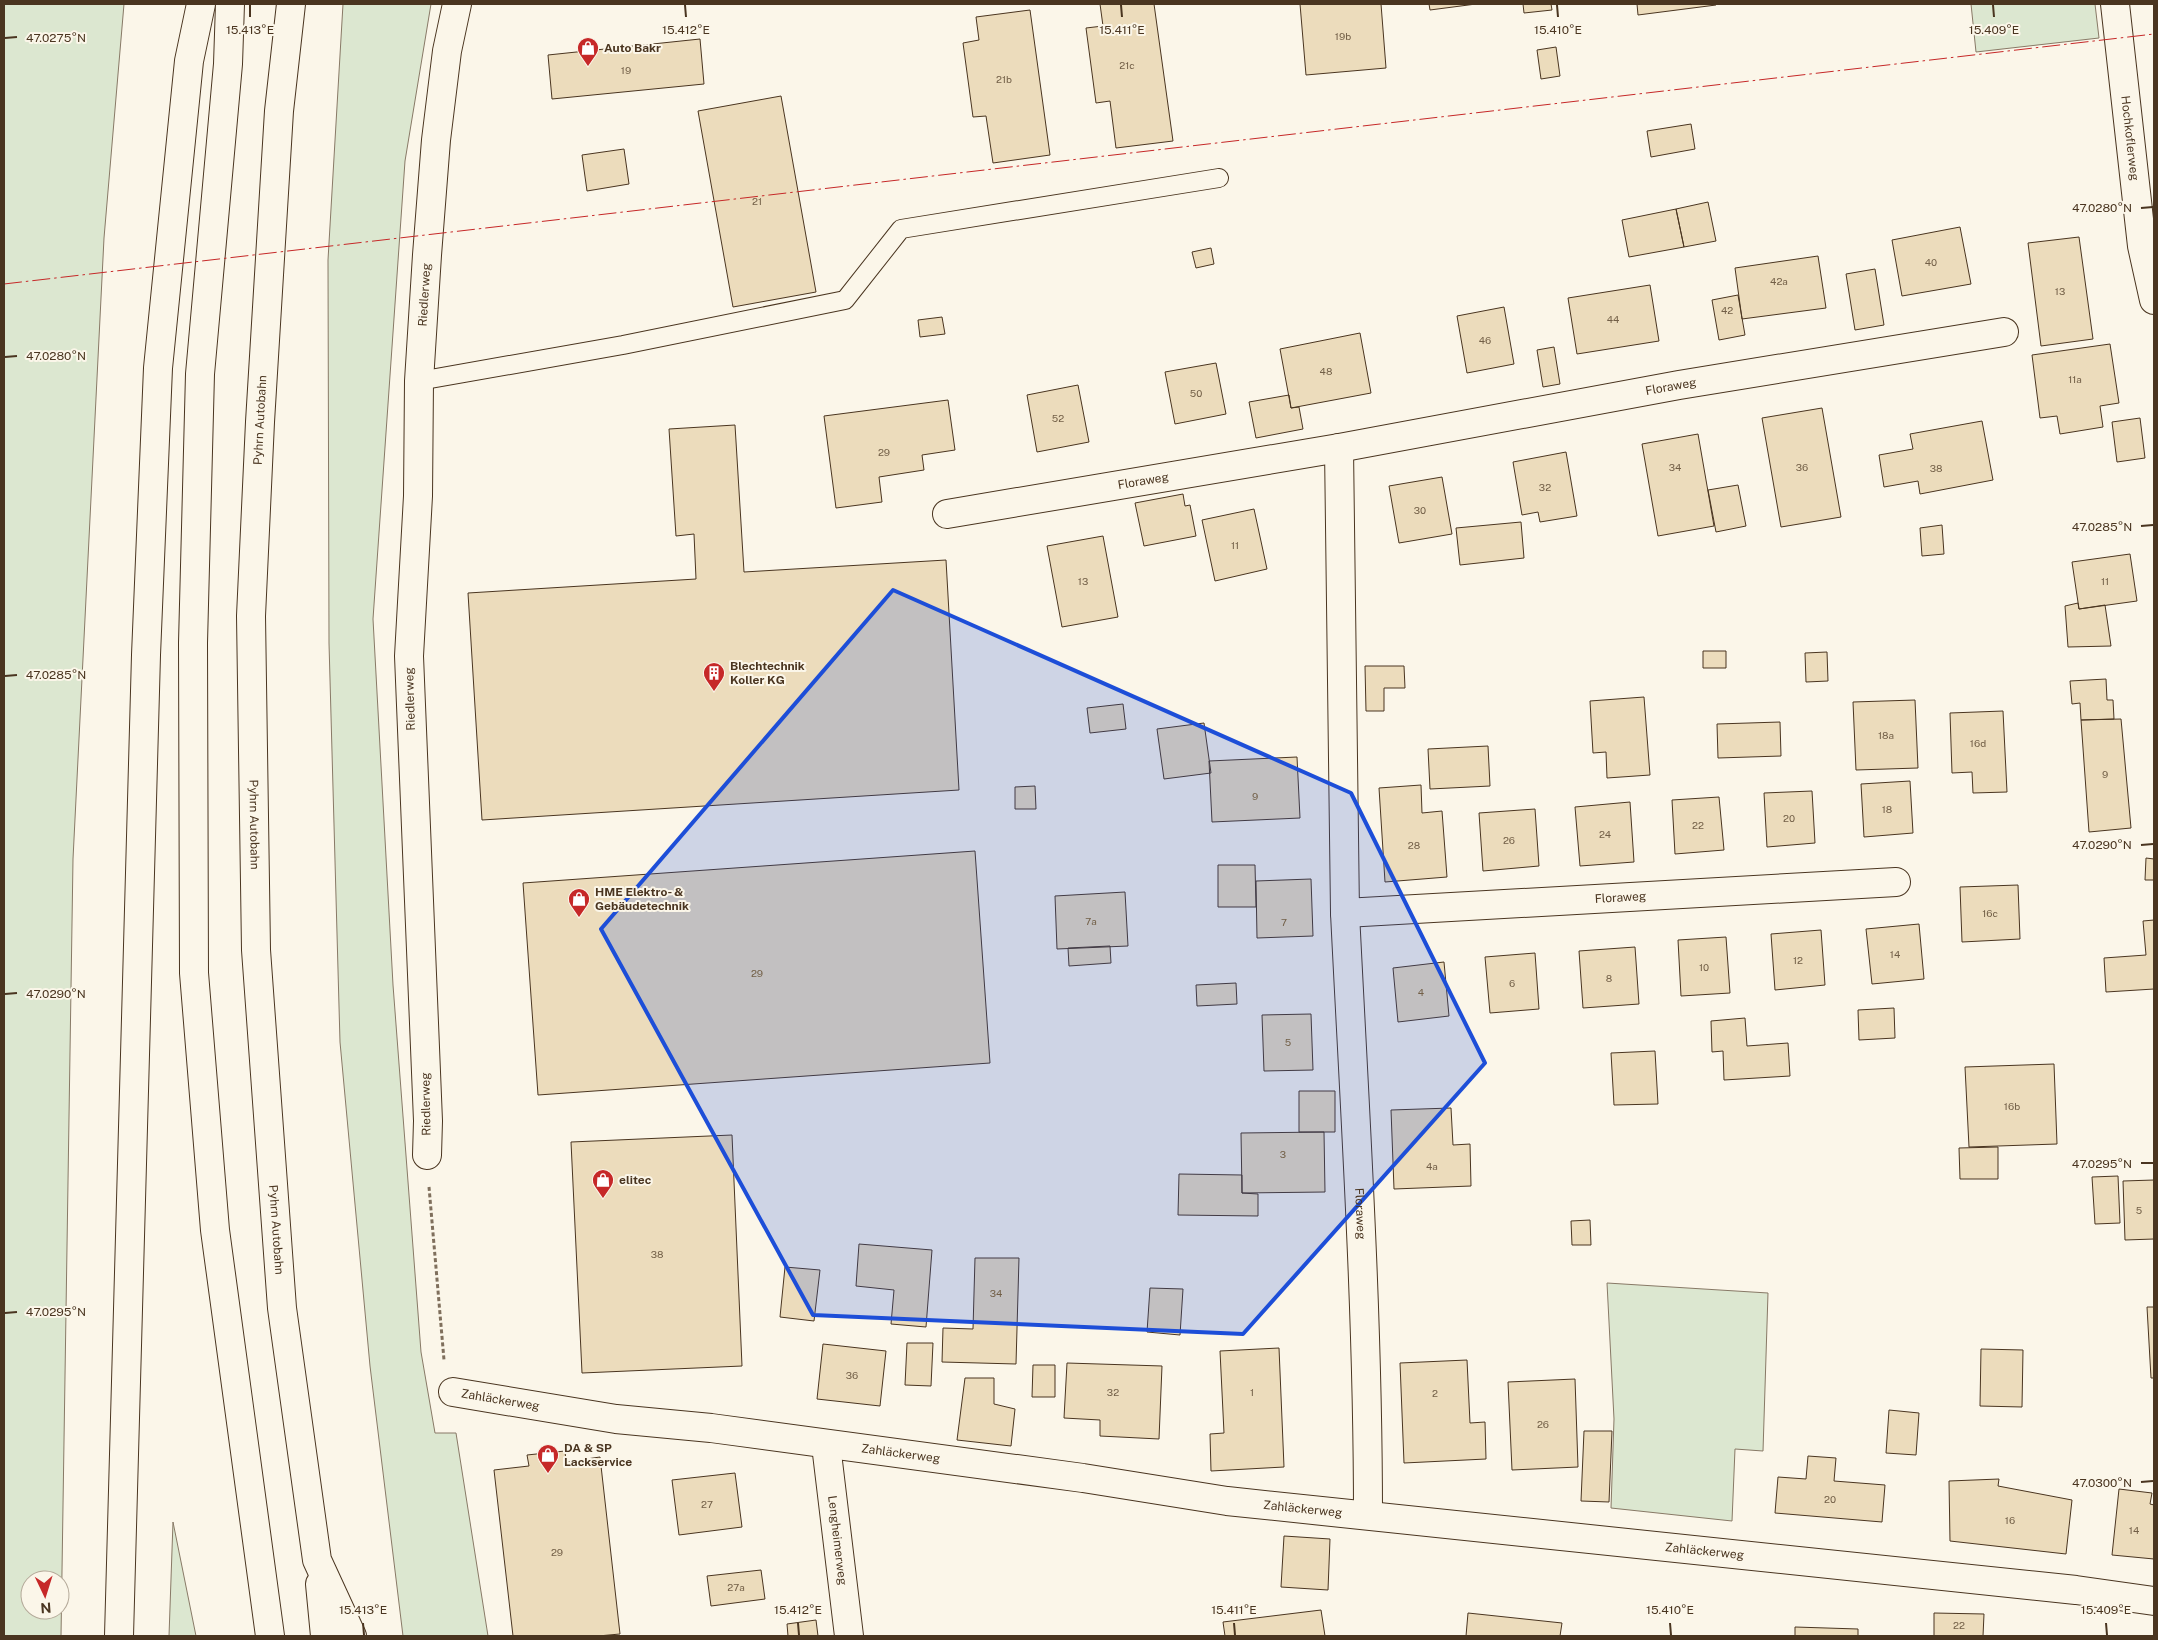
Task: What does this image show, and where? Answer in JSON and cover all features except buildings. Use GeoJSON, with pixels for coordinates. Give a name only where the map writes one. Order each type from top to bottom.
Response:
{"type":"FeatureCollection","features":[{"type":"Feature","properties":{"kind":"main road"},"geometry":{"type":"LineString","coordinates":[[119,1636],[146,655],[158,368],[189,61],[201,4]]}},
{"type":"Feature","properties":{"kind":"main road"},"geometry":{"type":"LineString","coordinates":[[230,4],[227,74],[200,374],[194,643],[194,973],[215,1230],[270,1636]]}},
{"type":"Feature","properties":{"kind":"main road","name":"Pyhrn Autobahn"},"geometry":{"type":"LineString","coordinates":[[291,4],[279,111],[260,422],[251,616],[256,950],[282,1308],[317,1560],[352,1636]]}},
{"type":"Feature","properties":{"kind":"main road","name":"Riedlerweg"},"geometry":{"type":"LineString","coordinates":[[427,1155],[428,1121],[409,656],[418,496],[419,381],[436,140],[447,51],[456,4]]}},
{"type":"Feature","properties":{"kind":"main road","name":"Hochkoflerweg"},"geometry":{"type":"LineString","coordinates":[[2115,4],[2142,246],[2154,300]]}},
{"type":"Feature","properties":{"kind":"main road","name":"Floraweg"},"geometry":{"type":"LineString","coordinates":[[947,514],[1340,448],[1679,385],[2004,332]]}},
{"type":"Feature","properties":{"kind":"main road","name":"Floraweg"},"geometry":{"type":"LineString","coordinates":[[1340,448],[1345,913],[1361,1238],[1368,1439],[1368,1515]]}},
{"type":"Feature","properties":{"kind":"main road","name":"Floraweg"},"geometry":{"type":"LineString","coordinates":[[1345,913],[1896,882]]}},
{"type":"Feature","properties":{"kind":"main road","name":"Zahläckerweg"},"geometry":{"type":"LineString","coordinates":[[453,1392],[616,1419],[711,1428],[826,1445],[1083,1478],[1227,1501],[1705,1553],[2076,1590],[2154,1600]]}},
{"type":"Feature","properties":{"kind":"main road","name":"Lengheimerweg"},"geometry":{"type":"LineString","coordinates":[[826,1445],[849,1636]]}},
{"type":"Feature","properties":{"kind":"main road"},"geometry":{"type":"LineString","coordinates":[[317,1560],[325,1636]]}},
{"type":"Feature","properties":{"kind":"lane"},"geometry":{"type":"LineString","coordinates":[[419,381],[623,346],[845,300],[901,228],[1219,178]]}},
{"type":"Feature","properties":{"kind":"path"},"geometry":{"type":"LineString","coordinates":[[427,1155],[446,1387],[453,1392]]}},
{"type":"Feature","properties":{"kind":"highlighted area"},"geometry":{"type":"Polygon","coordinates":[[[893,590],[1351,793],[1485,1063],[1243,1334],[813,1315],[601,929],[893,590]]]}},
{"type":"Feature","properties":{"kind":"green space"},"geometry":{"type":"Polygon","coordinates":[[[4,4],[124,4],[104,238],[73,859],[62,1570],[20,1570],[20,1620],[61,1620],[61,1636],[4,1636],[4,4]]]}},
{"type":"Feature","properties":{"kind":"green space"},"geometry":{"type":"Polygon","coordinates":[[[343,4],[431,4],[405,161],[373,619],[393,985],[421,1352],[435,1433],[456,1433],[488,1636],[403,1636],[370,1366],[340,1042],[329,643],[328,260],[343,4]]]}},
{"type":"Feature","properties":{"kind":"green space"},"geometry":{"type":"Polygon","coordinates":[[[1971,4],[2095,4],[2099,38],[1976,52],[1971,4]]]}},
{"type":"Feature","properties":{"kind":"green space"},"geometry":{"type":"Polygon","coordinates":[[[1607,1283],[1768,1293],[1763,1451],[1735,1449],[1732,1521],[1611,1508],[1614,1419],[1607,1283]]]}},
{"type":"Feature","properties":{"kind":"green space"},"geometry":{"type":"Polygon","coordinates":[[[173,1522],[196,1636],[169,1636],[173,1522]]]}},
{"type":"Feature","properties":{"kind":"power"},"geometry":{"type":"LineString","coordinates":[[4,284],[2154,34]]}},
{"type":"Feature","properties":{"kind":"place","name":"Auto Bakr"},"geometry":{"type":"Point","coordinates":[588,67]}},
{"type":"Feature","properties":{"kind":"place","name":"Blechtechnik Koller KG"},"geometry":{"type":"Point","coordinates":[714,692]}},
{"type":"Feature","properties":{"kind":"place","name":"HME Elektro- & Gebäudetechnik"},"geometry":{"type":"Point","coordinates":[579,918]}},
{"type":"Feature","properties":{"kind":"place","name":"elitec"},"geometry":{"type":"Point","coordinates":[603,1199]}},
{"type":"Feature","properties":{"kind":"place","name":"DA & SP Lackservice"},"geometry":{"type":"Point","coordinates":[548,1474]}}]}
